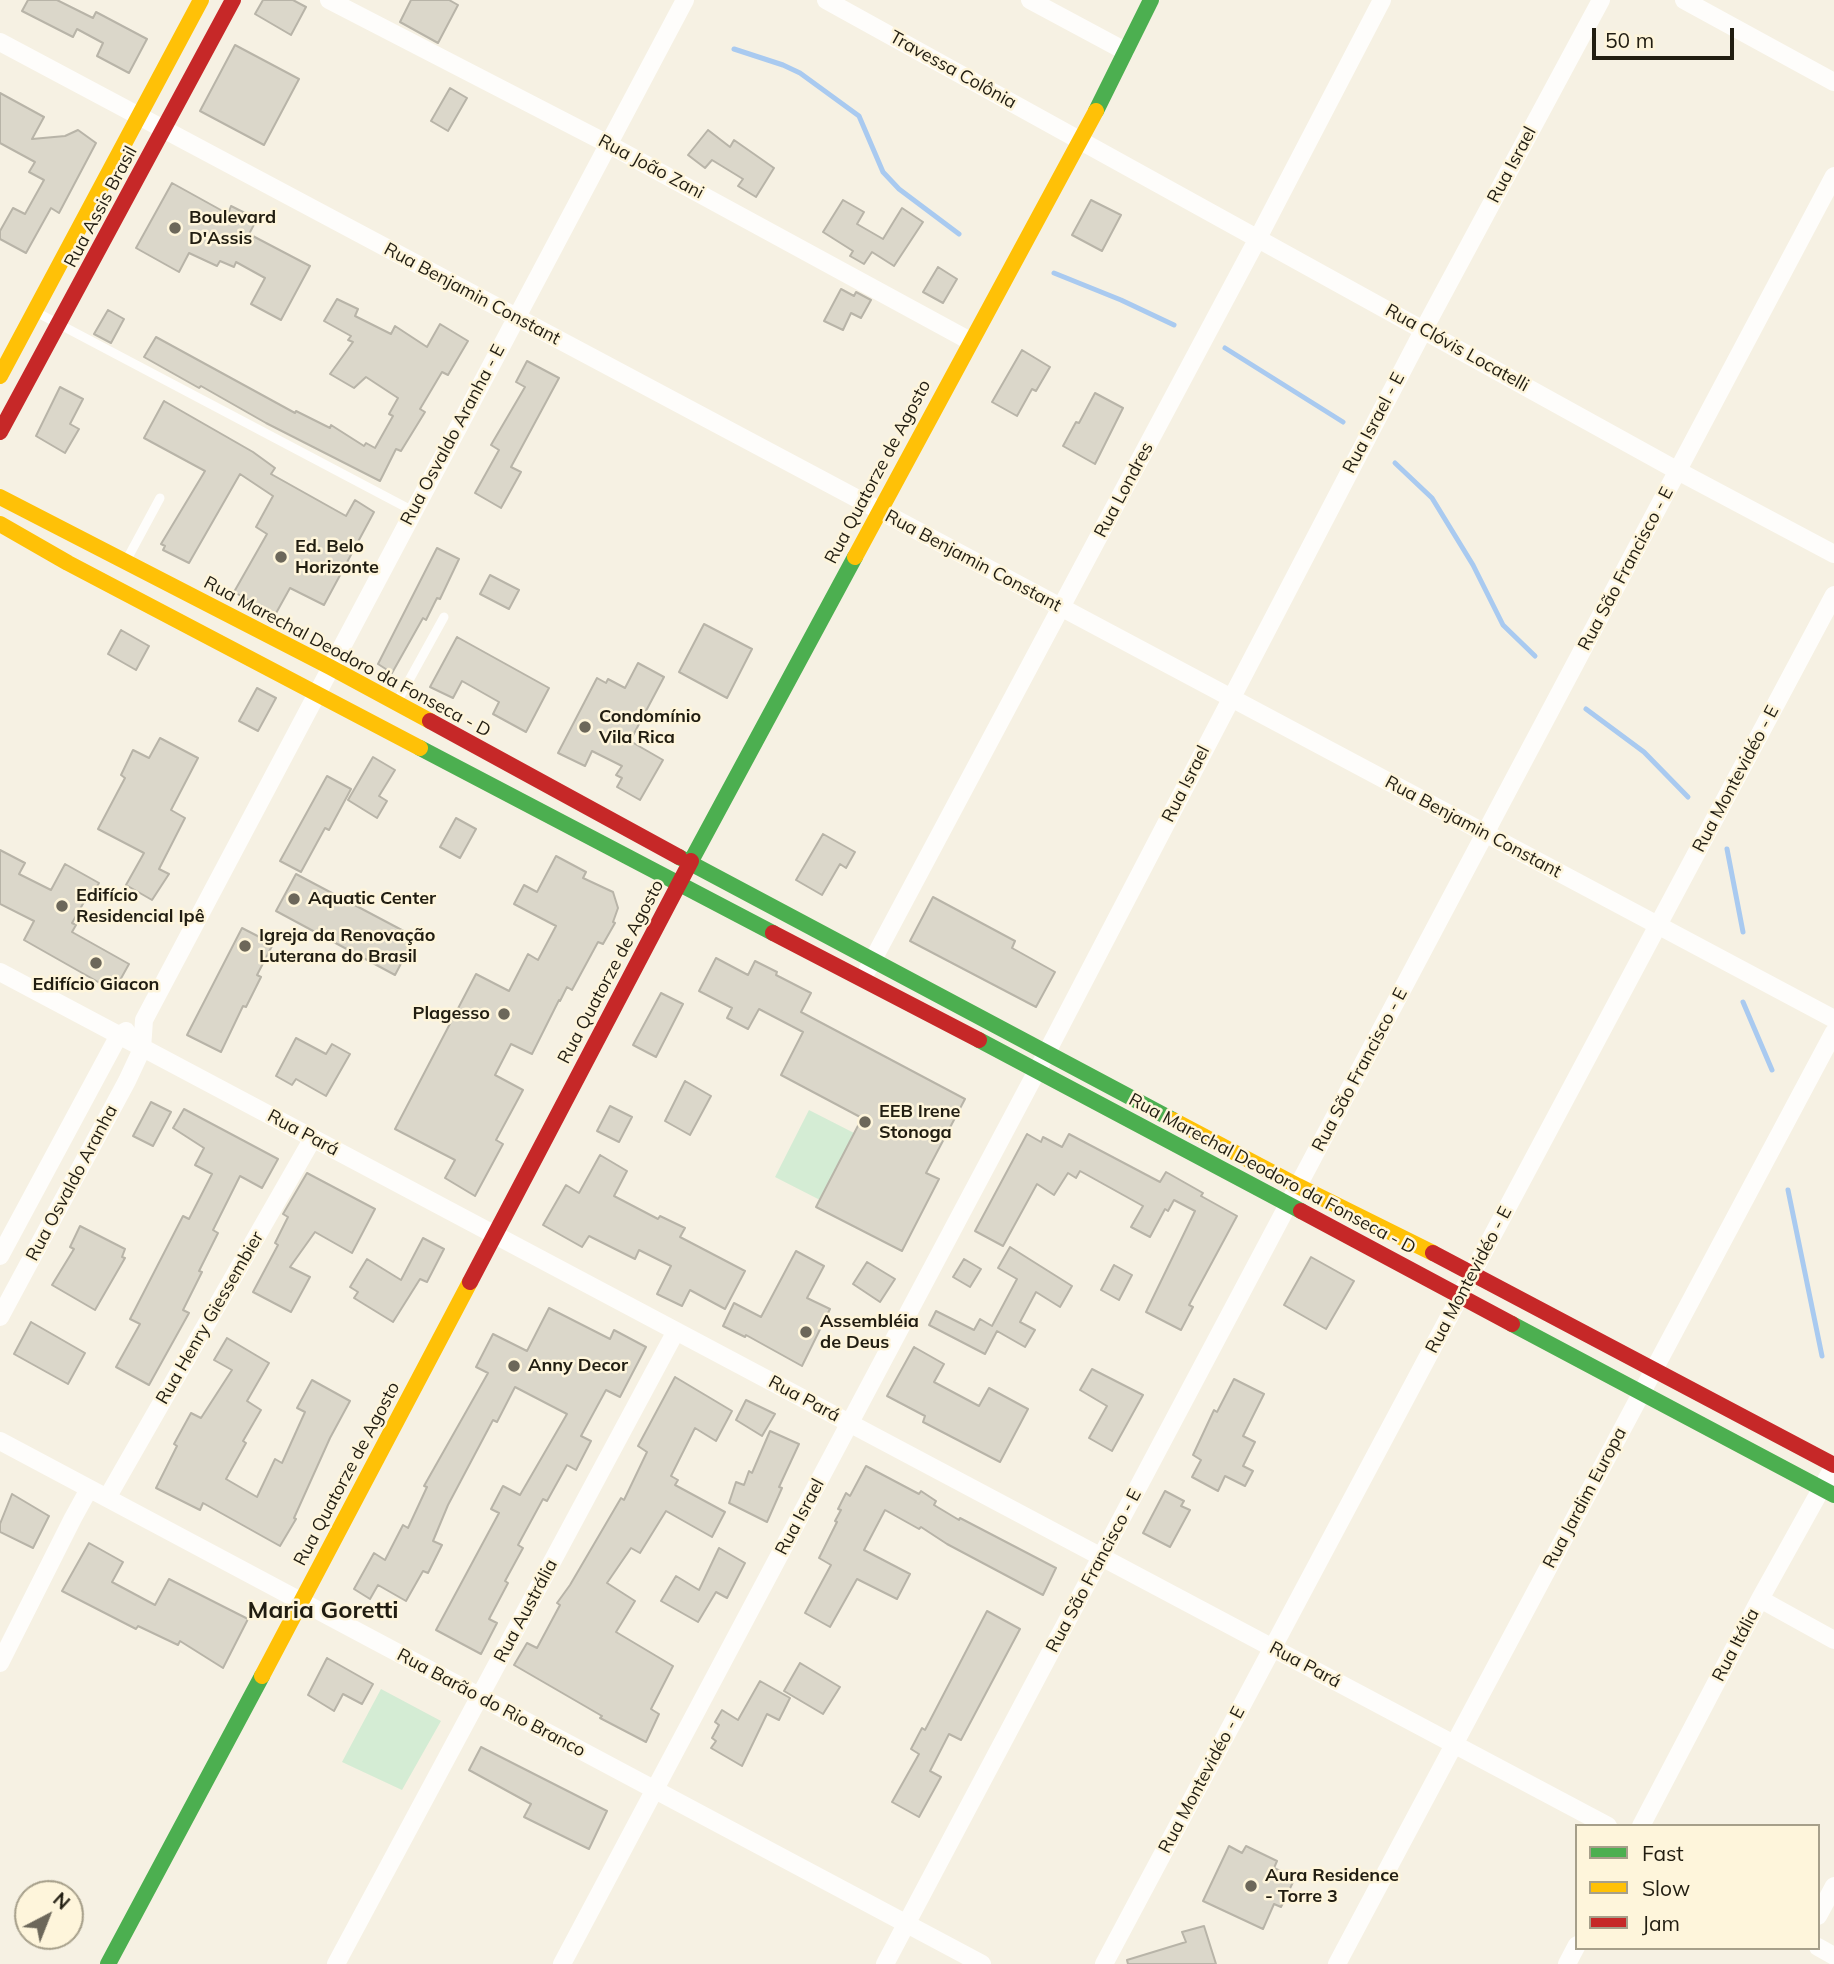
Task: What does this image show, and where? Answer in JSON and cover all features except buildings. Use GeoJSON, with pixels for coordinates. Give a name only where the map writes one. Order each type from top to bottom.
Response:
{"type":"FeatureCollection","features":[{"type":"Feature","properties":{"kind":"street","name":"Rua Assis Brasil"},"geometry":{"type":"LineString","coordinates":[[0,376],[201,0]]}},
{"type":"Feature","properties":{"kind":"street","name":"Rua Assis Brasil"},"geometry":{"type":"LineString","coordinates":[[0,432],[233,0]]}},
{"type":"Feature","properties":{"kind":"street","name":"Rua João Zani"},"geometry":{"type":"LineString","coordinates":[[329,0],[608,144],[970,341]]}},
{"type":"Feature","properties":{"kind":"street","name":"Rua Osvaldo Aranha - E"},"geometry":{"type":"LineString","coordinates":[[142,1049],[144,1020],[685,0]]}},
{"type":"Feature","properties":{"kind":"street","name":"Travessa Colônia"},"geometry":{"type":"LineString","coordinates":[[826,0],[1080,139]]}},
{"type":"Feature","properties":{"kind":"street"},"geometry":{"type":"LineString","coordinates":[[1030,0],[1125,51]]}},
{"type":"Feature","properties":{"kind":"street","name":"Rua Quatorze de Agosto"},"geometry":{"type":"LineString","coordinates":[[108,1964],[495,1236],[697,866],[879,511],[1080,139],[1151,0]]}},
{"type":"Feature","properties":{"kind":"street","name":"Rua Londres"},"geometry":{"type":"LineString","coordinates":[[863,978],[1382,0]]}},
{"type":"Feature","properties":{"kind":"street","name":"Rua Israel"},"geometry":{"type":"LineString","coordinates":[[1423,330],[1601,0]]}},
{"type":"Feature","properties":{"kind":"street"},"geometry":{"type":"LineString","coordinates":[[1684,0],[1834,82]]}},
{"type":"Feature","properties":{"kind":"street","name":"Rua Benjamin Constant"},"geometry":{"type":"LineString","coordinates":[[0,43],[1834,1019]]}},
{"type":"Feature","properties":{"kind":"street","name":"Rua Clóvis Locatelli"},"geometry":{"type":"LineString","coordinates":[[1080,139],[1678,471],[1834,554]]}},
{"type":"Feature","properties":{"kind":"street","name":"Rua São Francisco - E"},"geometry":{"type":"LineString","coordinates":[[885,1964],[1834,176]]}},
{"type":"Feature","properties":{"kind":"street","name":"Rua Israel - E"},"geometry":{"type":"LineString","coordinates":[[1325,517],[1423,330]]}},
{"type":"Feature","properties":{"kind":"street","name":"Rua Marechal Deodoro da Fonseca - D"},"geometry":{"type":"LineString","coordinates":[[0,497],[330,667],[966,1010],[1298,1186],[1473,1273],[1834,1466]]}},
{"type":"Feature","properties":{"kind":"street","name":"Rua Israel"},"geometry":{"type":"LineString","coordinates":[[1047,1052],[1325,517]]}},
{"type":"Feature","properties":{"kind":"street"},"geometry":{"type":"LineString","coordinates":[[0,524],[68,563],[504,792]]}},
{"type":"Feature","properties":{"kind":"street"},"geometry":{"type":"LineString","coordinates":[[144,601],[155,578]]}},
{"type":"Feature","properties":{"kind":"street","name":"Rua Montevidéo - E"},"geometry":{"type":"LineString","coordinates":[[1104,1964],[1834,595]]}},
{"type":"Feature","properties":{"kind":"street","name":"Rua Marechal Deodoro da Fonseca - D"},"geometry":{"type":"LineString","coordinates":[[504,792],[779,937],[863,978],[1828,1492]]}},
{"type":"Feature","properties":{"kind":"street"},"geometry":{"type":"LineString","coordinates":[[779,937],[790,915]]}},
{"type":"Feature","properties":{"kind":"street","name":"Rua Pará"},"geometry":{"type":"LineString","coordinates":[[0,972],[1604,1824]]}},
{"type":"Feature","properties":{"kind":"street"},"geometry":{"type":"LineString","coordinates":[[957,1028],[966,1010]]}},
{"type":"Feature","properties":{"kind":"street"},"geometry":{"type":"LineString","coordinates":[[118,1035],[144,1020]]}},
{"type":"Feature","properties":{"kind":"street","name":"Rua Jardim Europa"},"geometry":{"type":"LineString","coordinates":[[1337,1964],[1834,1032]]}},
{"type":"Feature","properties":{"kind":"street","name":"Rua Osvaldo Aranha"},"geometry":{"type":"LineString","coordinates":[[0,1256],[118,1035]]}},
{"type":"Feature","properties":{"kind":"street","name":"Rua Osvaldo Aranha"},"geometry":{"type":"LineString","coordinates":[[0,1317],[142,1049]]}},
{"type":"Feature","properties":{"kind":"street"},"geometry":{"type":"LineString","coordinates":[[1037,1070],[1047,1052]]}},
{"type":"Feature","properties":{"kind":"street","name":"Rua Israel"},"geometry":{"type":"LineString","coordinates":[[562,1964],[1037,1070]]}},
{"type":"Feature","properties":{"kind":"street"},"geometry":{"type":"LineString","coordinates":[[72,1124],[97,1138]]}},
{"type":"Feature","properties":{"kind":"street","name":"Rua Henry Giessembier"},"geometry":{"type":"LineString","coordinates":[[107,1498],[313,1138]]}},
{"type":"Feature","properties":{"kind":"street"},"geometry":{"type":"LineString","coordinates":[[25,1209],[49,1224]]}},
{"type":"Feature","properties":{"kind":"street","name":"Rua Austrália"},"geometry":{"type":"LineString","coordinates":[[336,1964],[676,1331]]}},
{"type":"Feature","properties":{"kind":"street","name":"Rua Barão do Rio Branco"},"geometry":{"type":"LineString","coordinates":[[0,1441],[982,1964]]}},
{"type":"Feature","properties":{"kind":"street","name":"Rua Itália"},"geometry":{"type":"LineString","coordinates":[[1642,1824],[1760,1599],[1828,1492],[1834,1466]]}},
{"type":"Feature","properties":{"kind":"street"},"geometry":{"type":"LineString","coordinates":[[0,1663],[89,1489]]}},
{"type":"Feature","properties":{"kind":"street"},"geometry":{"type":"LineString","coordinates":[[1760,1599],[1834,1640]]}},
{"type":"Feature","properties":{"kind":"street"},"geometry":{"type":"LineString","coordinates":[[1820,1912],[1834,1886]]}},
{"type":"Feature","properties":{"kind":"lane"},"geometry":{"type":"LineString","coordinates":[[35,311],[413,511]]}},
{"type":"Feature","properties":{"kind":"lane"},"geometry":{"type":"LineString","coordinates":[[125,562],[160,498]]}},
{"type":"Feature","properties":{"kind":"lane"},"geometry":{"type":"LineString","coordinates":[[396,703],[444,617]]}},
{"type":"Feature","properties":{"kind":"lane"},"geometry":{"type":"LineString","coordinates":[[504,792],[517,768]]}},
{"type":"Feature","properties":{"kind":"green space"},"geometry":{"type":"Polygon","coordinates":[[[809,1110],[854,1133],[820,1200],[775,1177],[809,1110]]]}},
{"type":"Feature","properties":{"kind":"green space"},"geometry":{"type":"Polygon","coordinates":[[[381,1689],[441,1721],[402,1790],[342,1762],[381,1689]]]}},
{"type":"Feature","properties":{"kind":"waterway"},"geometry":{"type":"LineString","coordinates":[[734,49],[800,73],[859,116],[883,172],[899,189],[959,234]]}},
{"type":"Feature","properties":{"kind":"waterway"},"geometry":{"type":"LineString","coordinates":[[1054,273],[1174,325]]}},
{"type":"Feature","properties":{"kind":"waterway"},"geometry":{"type":"LineString","coordinates":[[1225,348],[1343,422]]}},
{"type":"Feature","properties":{"kind":"waterway"},"geometry":{"type":"LineString","coordinates":[[1395,463],[1432,498],[1473,565],[1503,625],[1535,656]]}},
{"type":"Feature","properties":{"kind":"waterway"},"geometry":{"type":"LineString","coordinates":[[1586,709],[1644,752],[1688,797]]}},
{"type":"Feature","properties":{"kind":"waterway"},"geometry":{"type":"LineString","coordinates":[[1727,849],[1743,932]]}},
{"type":"Feature","properties":{"kind":"waterway"},"geometry":{"type":"LineString","coordinates":[[1743,1002],[1772,1070]]}},
{"type":"Feature","properties":{"kind":"waterway"},"geometry":{"type":"LineString","coordinates":[[1788,1190],[1822,1356]]}},
{"type":"Feature","properties":{"kind":"traffic: fast"},"geometry":{"type":"LineString","coordinates":[[1096,111],[1151,0]]}},
{"type":"Feature","properties":{"kind":"traffic: fast"},"geometry":{"type":"LineString","coordinates":[[691,861],[855,557]]}},
{"type":"Feature","properties":{"kind":"traffic: fast"},"geometry":{"type":"LineString","coordinates":[[420,748],[773,933]]}},
{"type":"Feature","properties":{"kind":"traffic: fast"},"geometry":{"type":"LineString","coordinates":[[679,857],[1173,1120]]}},
{"type":"Feature","properties":{"kind":"traffic: fast"},"geometry":{"type":"LineString","coordinates":[[979,1040],[1301,1211]]}},
{"type":"Feature","properties":{"kind":"traffic: fast"},"geometry":{"type":"LineString","coordinates":[[1512,1324],[1834,1495]]}},
{"type":"Feature","properties":{"kind":"traffic: fast"},"geometry":{"type":"LineString","coordinates":[[108,1964],[262,1676]]}},
{"type":"Feature","properties":{"kind":"traffic: slow"},"geometry":{"type":"LineString","coordinates":[[0,376],[201,0]]}},
{"type":"Feature","properties":{"kind":"traffic: slow"},"geometry":{"type":"LineString","coordinates":[[855,557],[1096,111]]}},
{"type":"Feature","properties":{"kind":"traffic: slow"},"geometry":{"type":"LineString","coordinates":[[0,497],[430,721]]}},
{"type":"Feature","properties":{"kind":"traffic: slow"},"geometry":{"type":"LineString","coordinates":[[0,524],[68,563],[420,748]]}},
{"type":"Feature","properties":{"kind":"traffic: slow"},"geometry":{"type":"LineString","coordinates":[[1173,1120],[1433,1253]]}},
{"type":"Feature","properties":{"kind":"traffic: slow"},"geometry":{"type":"LineString","coordinates":[[262,1676],[470,1282]]}},
{"type":"Feature","properties":{"kind":"traffic: jam"},"geometry":{"type":"LineString","coordinates":[[0,432],[233,0]]}},
{"type":"Feature","properties":{"kind":"traffic: jam"},"geometry":{"type":"LineString","coordinates":[[430,721],[679,857]]}},
{"type":"Feature","properties":{"kind":"traffic: jam"},"geometry":{"type":"LineString","coordinates":[[470,1282],[691,861]]}},
{"type":"Feature","properties":{"kind":"traffic: jam"},"geometry":{"type":"LineString","coordinates":[[773,933],[979,1040]]}},
{"type":"Feature","properties":{"kind":"traffic: jam"},"geometry":{"type":"LineString","coordinates":[[1301,1211],[1512,1324]]}},
{"type":"Feature","properties":{"kind":"traffic: jam"},"geometry":{"type":"LineString","coordinates":[[1433,1253],[1834,1465]]}},
{"type":"Feature","properties":{"kind":"place","name":"Boulevard D'Assis"},"geometry":{"type":"Point","coordinates":[175,228]}},
{"type":"Feature","properties":{"kind":"place","name":"Ed. Belo Horizonte"},"geometry":{"type":"Point","coordinates":[281,557]}},
{"type":"Feature","properties":{"kind":"place","name":"Condomínio Vila Rica"},"geometry":{"type":"Point","coordinates":[585,727]}},
{"type":"Feature","properties":{"kind":"place","name":"Aquatic Center"},"geometry":{"type":"Point","coordinates":[294,899]}},
{"type":"Feature","properties":{"kind":"place","name":"Edifício Residencial Ipê"},"geometry":{"type":"Point","coordinates":[62,906]}},
{"type":"Feature","properties":{"kind":"place","name":"Igreja da Renovação Luterana do Brasil"},"geometry":{"type":"Point","coordinates":[245,946]}},
{"type":"Feature","properties":{"kind":"place","name":"Edifício Giacon"},"geometry":{"type":"Point","coordinates":[96,963]}},
{"type":"Feature","properties":{"kind":"place","name":"Plagesso"},"geometry":{"type":"Point","coordinates":[504,1014]}},
{"type":"Feature","properties":{"kind":"place","name":"EEB Irene Stonoga"},"geometry":{"type":"Point","coordinates":[865,1122]}},
{"type":"Feature","properties":{"kind":"place","name":"Assembléia de Deus"},"geometry":{"type":"Point","coordinates":[806,1332]}},
{"type":"Feature","properties":{"kind":"place","name":"Anny Decor"},"geometry":{"type":"Point","coordinates":[514,1366]}},
{"type":"Feature","properties":{"kind":"place","name":"Aura Residence - Torre 3"},"geometry":{"type":"Point","coordinates":[1251,1886]}},
{"type":"Feature","properties":{"kind":"district","name":"Maria Goretti"},"geometry":{"type":"Point","coordinates":[323,1611]}}]}
